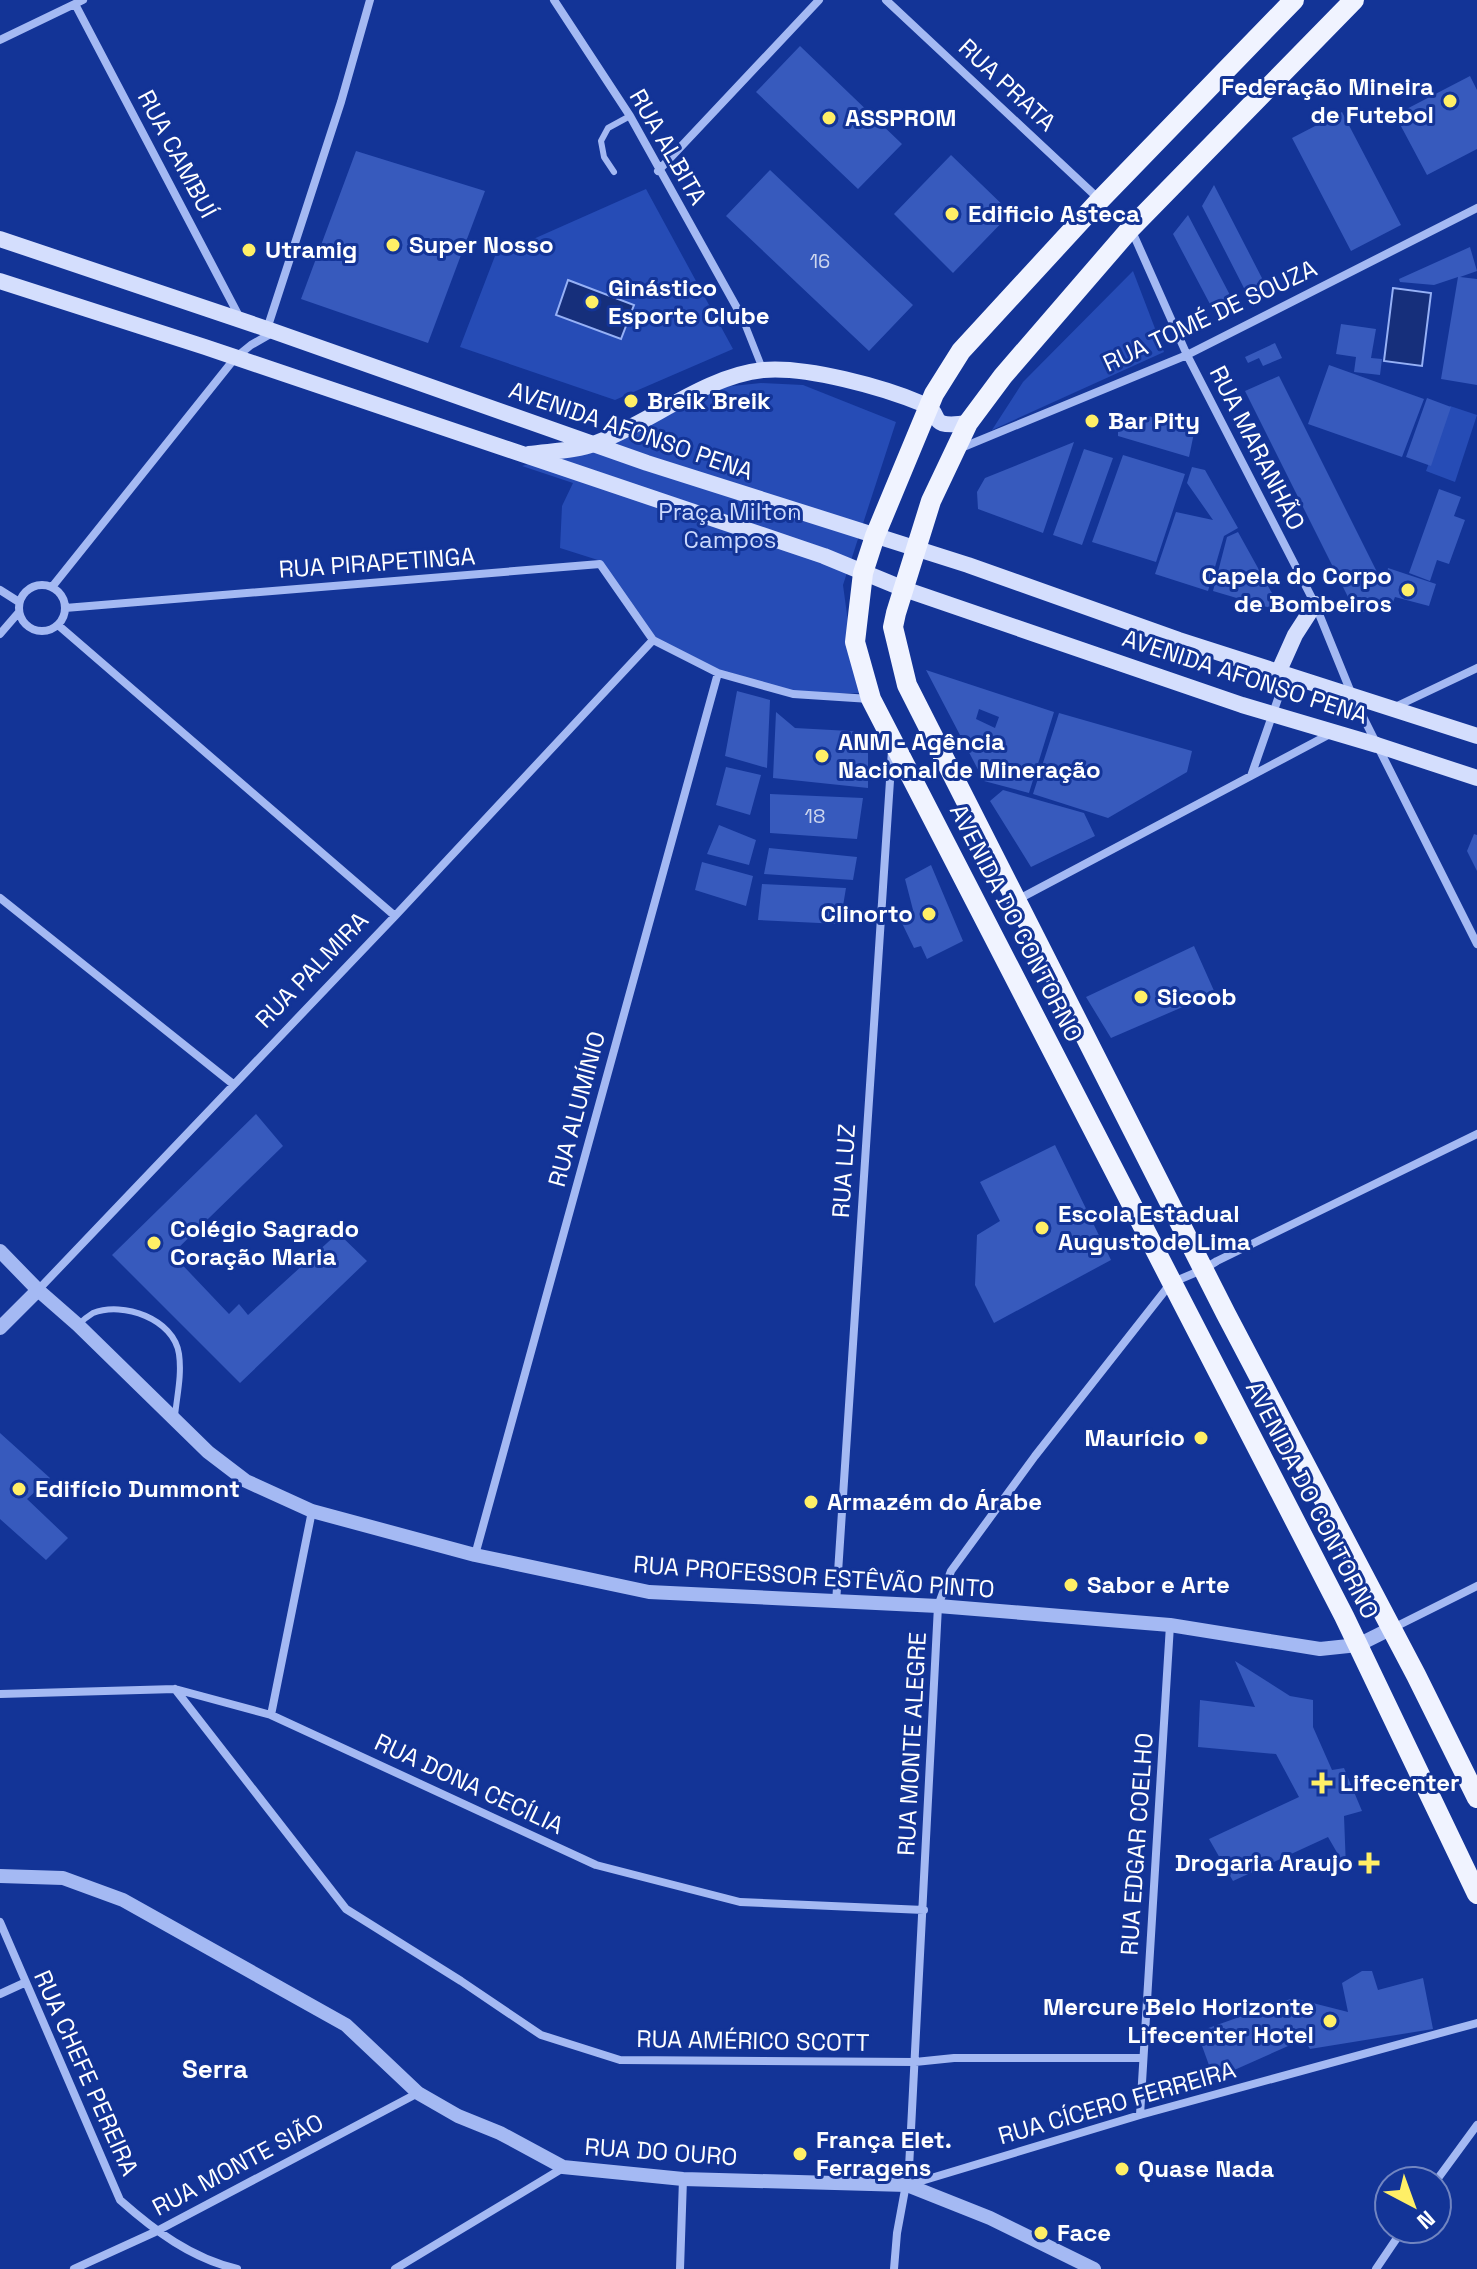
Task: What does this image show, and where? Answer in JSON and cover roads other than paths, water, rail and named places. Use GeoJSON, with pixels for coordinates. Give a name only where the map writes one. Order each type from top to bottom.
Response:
{"type":"FeatureCollection","features":[{"type":"Feature","properties":{"kind":"main road","name":"AVENIDA DO CONTORNO"},"geometry":{"type":"LineString","coordinates":[[1294,0],[1100,200],[961,351],[928,406],[875,536],[863,573],[855,642],[871,699],[1358,1645],[1477,1894]]}},
{"type":"Feature","properties":{"kind":"main road","name":"AVENIDA DO CONTORNO"},"geometry":{"type":"LineString","coordinates":[[1354,0],[1130,229],[1003,376],[968,423],[931,501],[893,627],[907,685],[1477,1798]]}},
{"type":"Feature","properties":{"kind":"main road","name":"AVENIDA AFONSO PENA"},"geometry":{"type":"LineString","coordinates":[[0,239],[594,444],[1477,736]]}},
{"type":"Feature","properties":{"kind":"main road","name":"AVENIDA AFONSO PENA"},"geometry":{"type":"LineString","coordinates":[[0,281],[824,556],[904,589],[1477,778]]}},
{"type":"Feature","properties":{"kind":"main road"},"geometry":{"type":"LineString","coordinates":[[524,454],[594,444],[724,380],[763,370],[811,373],[896,394],[928,406],[943,425],[968,423]]}},
{"type":"Feature","properties":{"kind":"main road"},"geometry":{"type":"LineString","coordinates":[[1282,674],[1295,635],[1315,604]]}},
{"type":"Feature","properties":{"kind":"street"},"geometry":{"type":"LineString","coordinates":[[52,587],[235,358],[270,331],[370,0]]}},
{"type":"Feature","properties":{"kind":"street","name":"RUA ALBITA"},"geometry":{"type":"LineString","coordinates":[[554,0],[630,116],[742,317]]}},
{"type":"Feature","properties":{"kind":"street"},"geometry":{"type":"LineString","coordinates":[[658,171],[819,0]]}},
{"type":"Feature","properties":{"kind":"street","name":"RUA PRATA"},"geometry":{"type":"LineString","coordinates":[[886,0],[1100,200]]}},
{"type":"Feature","properties":{"kind":"street"},"geometry":{"type":"LineString","coordinates":[[0,40],[79,2]]}},
{"type":"Feature","properties":{"kind":"street","name":"RUA CAMBUÍ"},"geometry":{"type":"LineString","coordinates":[[79,2],[242,323]]}},
{"type":"Feature","properties":{"kind":"street","name":"RUA TOMÉ DE SOUZA"},"geometry":{"type":"LineString","coordinates":[[956,450],[1187,355],[1477,208]]}},
{"type":"Feature","properties":{"kind":"street","name":"RUA MARANHÃO"},"geometry":{"type":"LineString","coordinates":[[1130,229],[1187,355],[1315,604],[1352,695],[1477,944]]}},
{"type":"Feature","properties":{"kind":"street"},"geometry":{"type":"LineString","coordinates":[[742,317],[763,370]]}},
{"type":"Feature","properties":{"kind":"street","name":"RUA PIRAPETINGA"},"geometry":{"type":"LineString","coordinates":[[65,608],[600,564],[653,640]]}},
{"type":"Feature","properties":{"kind":"street"},"geometry":{"type":"LineString","coordinates":[[0,590],[19,607],[23,622],[31,629],[43,632],[58,625],[65,608],[62,596],[52,587],[32,587],[19,607],[0,634]]}},
{"type":"Feature","properties":{"kind":"street"},"geometry":{"type":"LineString","coordinates":[[58,625],[395,916]]}},
{"type":"Feature","properties":{"kind":"street"},"geometry":{"type":"LineString","coordinates":[[653,640],[718,673],[793,694],[871,699]]}},
{"type":"Feature","properties":{"kind":"street","name":"RUA PALMIRA"},"geometry":{"type":"LineString","coordinates":[[0,1328],[395,916],[653,640]]}},
{"type":"Feature","properties":{"kind":"street"},"geometry":{"type":"LineString","coordinates":[[1392,708],[1477,668]]}},
{"type":"Feature","properties":{"kind":"street","name":"RUA ALUMÍNIO"},"geometry":{"type":"LineString","coordinates":[[475,1555],[718,673]]}},
{"type":"Feature","properties":{"kind":"street"},"geometry":{"type":"LineString","coordinates":[[1251,777],[1273,713],[1282,674]]}},
{"type":"Feature","properties":{"kind":"street"},"geometry":{"type":"LineString","coordinates":[[1016,901],[1335,732]]}},
{"type":"Feature","properties":{"kind":"street","name":"RUA LUZ"},"geometry":{"type":"LineString","coordinates":[[836,1603],[893,741]]}},
{"type":"Feature","properties":{"kind":"street"},"geometry":{"type":"LineString","coordinates":[[0,898],[233,1084]]}},
{"type":"Feature","properties":{"kind":"street","name":"RUA MONTE ALEGRE"},"geometry":{"type":"LineString","coordinates":[[894,2269],[897,2233],[907,2185],[938,1606],[951,1571],[1035,1456],[1171,1283],[1477,1134]]}},
{"type":"Feature","properties":{"kind":"street","name":"RUA PROFESSOR ESTÊVÃO PINTO"},"geometry":{"type":"LineString","coordinates":[[0,1251],[208,1452],[246,1481],[312,1511],[475,1555],[649,1592],[938,1606],[1170,1625],[1320,1649],[1358,1645],[1390,1629]]}},
{"type":"Feature","properties":{"kind":"street"},"geometry":{"type":"LineString","coordinates":[[271,1715],[312,1511]]}},
{"type":"Feature","properties":{"kind":"street"},"geometry":{"type":"LineString","coordinates":[[1390,1629],[1477,1586]]}},
{"type":"Feature","properties":{"kind":"street","name":"RUA EDGAR COELHO"},"geometry":{"type":"LineString","coordinates":[[1140,2115],[1170,1625]]}},
{"type":"Feature","properties":{"kind":"street","name":"RUA DONA CECÍLIA"},"geometry":{"type":"LineString","coordinates":[[0,1694],[175,1689],[271,1715],[596,1865],[740,1902],[924,1910]]}},
{"type":"Feature","properties":{"kind":"street","name":"RUA AMÉRICO SCOTT"},"geometry":{"type":"LineString","coordinates":[[175,1689],[346,1909],[541,2035],[620,2060],[915,2062],[954,2058],[1143,2058]]}},
{"type":"Feature","properties":{"kind":"street","name":"RUA DO OURO"},"geometry":{"type":"LineString","coordinates":[[0,1876],[63,1878],[123,1900],[346,2025],[418,2093],[563,2167],[683,2179],[907,2185],[990,2218],[1094,2269]]}},
{"type":"Feature","properties":{"kind":"street","name":"RUA CHEFE PEREIRA"},"geometry":{"type":"LineString","coordinates":[[0,1922],[120,2200],[155,2232],[211,2263],[237,2269]]}},
{"type":"Feature","properties":{"kind":"street"},"geometry":{"type":"LineString","coordinates":[[0,1994],[24,1983]]}},
{"type":"Feature","properties":{"kind":"street","name":"RUA CÍCERO FERREIRA"},"geometry":{"type":"LineString","coordinates":[[907,2185],[1140,2115],[1477,2023]]}},
{"type":"Feature","properties":{"kind":"street","name":"RUA MONTE SIÃO"},"geometry":{"type":"LineString","coordinates":[[74,2269],[155,2232],[418,2093]]}},
{"type":"Feature","properties":{"kind":"street"},"geometry":{"type":"LineString","coordinates":[[1448,2165],[1477,2125]]}},
{"type":"Feature","properties":{"kind":"street"},"geometry":{"type":"LineString","coordinates":[[395,2269],[563,2167]]}},
{"type":"Feature","properties":{"kind":"street"},"geometry":{"type":"LineString","coordinates":[[680,2269],[683,2179]]}},
{"type":"Feature","properties":{"kind":"street"},"geometry":{"type":"LineString","coordinates":[[1376,2269],[1392,2245]]}},
{"type":"Feature","properties":{"kind":"lane"},"geometry":{"type":"LineString","coordinates":[[614,172],[604,157],[601,141],[608,128],[630,116]]}},
{"type":"Feature","properties":{"kind":"lane"},"geometry":{"type":"LineString","coordinates":[[78,1325],[93,1313],[121,1310],[145,1314],[164,1328],[179,1350],[181,1379],[174,1420]]}},
{"type":"Feature","properties":{"kind":"place","name":"Federação Mineira de Futebol"},"geometry":{"type":"Point","coordinates":[1450,101]}},
{"type":"Feature","properties":{"kind":"place","name":"ASSPROM"},"geometry":{"type":"Point","coordinates":[829,118]}},
{"type":"Feature","properties":{"kind":"place","name":"Edificio Asteca"},"geometry":{"type":"Point","coordinates":[952,214]}},
{"type":"Feature","properties":{"kind":"place","name":"Super Nosso"},"geometry":{"type":"Point","coordinates":[393,245]}},
{"type":"Feature","properties":{"kind":"place","name":"Utramig"},"geometry":{"type":"Point","coordinates":[249,250]}},
{"type":"Feature","properties":{"kind":"place","name":"Ginástico Esporte Clube"},"geometry":{"type":"Point","coordinates":[592,302]}},
{"type":"Feature","properties":{"kind":"place","name":"Breik Breik"},"geometry":{"type":"Point","coordinates":[631,401]}},
{"type":"Feature","properties":{"kind":"place","name":"Bar Pity"},"geometry":{"type":"Point","coordinates":[1092,421]}},
{"type":"Feature","properties":{"kind":"place","name":"Capela do Corpo de Bombeiros"},"geometry":{"type":"Point","coordinates":[1408,590]}},
{"type":"Feature","properties":{"kind":"place","name":"ANM - Agência Nacional de Mineração"},"geometry":{"type":"Point","coordinates":[822,756]}},
{"type":"Feature","properties":{"kind":"place","name":"Clinorto"},"geometry":{"type":"Point","coordinates":[929,914]}},
{"type":"Feature","properties":{"kind":"place","name":"Sicoob"},"geometry":{"type":"Point","coordinates":[1141,997]}},
{"type":"Feature","properties":{"kind":"place","name":"Escola Estadual Augusto de Lima"},"geometry":{"type":"Point","coordinates":[1042,1228]}},
{"type":"Feature","properties":{"kind":"place","name":"Colégio Sagrado Coração Maria"},"geometry":{"type":"Point","coordinates":[154,1243]}},
{"type":"Feature","properties":{"kind":"place","name":"Maurício"},"geometry":{"type":"Point","coordinates":[1201,1438]}},
{"type":"Feature","properties":{"kind":"place","name":"Edifício Dummont"},"geometry":{"type":"Point","coordinates":[19,1489]}},
{"type":"Feature","properties":{"kind":"place","name":"Armazém do Árabe"},"geometry":{"type":"Point","coordinates":[811,1502]}},
{"type":"Feature","properties":{"kind":"place","name":"Sabor e Arte"},"geometry":{"type":"Point","coordinates":[1071,1585]}},
{"type":"Feature","properties":{"kind":"place","name":"Lifecenter"},"geometry":{"type":"Point","coordinates":[1322,1783]}},
{"type":"Feature","properties":{"kind":"place","name":"Drogaria Araujo"},"geometry":{"type":"Point","coordinates":[1369,1863]}},
{"type":"Feature","properties":{"kind":"place","name":"Mercure Belo Horizonte Lifecenter Hotel"},"geometry":{"type":"Point","coordinates":[1330,2021]}},
{"type":"Feature","properties":{"kind":"place","name":"França Elet. Ferragens"},"geometry":{"type":"Point","coordinates":[800,2154]}},
{"type":"Feature","properties":{"kind":"place","name":"Quase Nada"},"geometry":{"type":"Point","coordinates":[1122,2169]}},
{"type":"Feature","properties":{"kind":"place","name":"Face"},"geometry":{"type":"Point","coordinates":[1041,2233]}},
{"type":"Feature","properties":{"kind":"district","name":"Serra"},"geometry":{"type":"Point","coordinates":[215,2069]}},
{"type":"Feature","properties":{"kind":"park label","name":"Praça Milton Campos"},"geometry":{"type":"Point","coordinates":[730,526]}}]}
